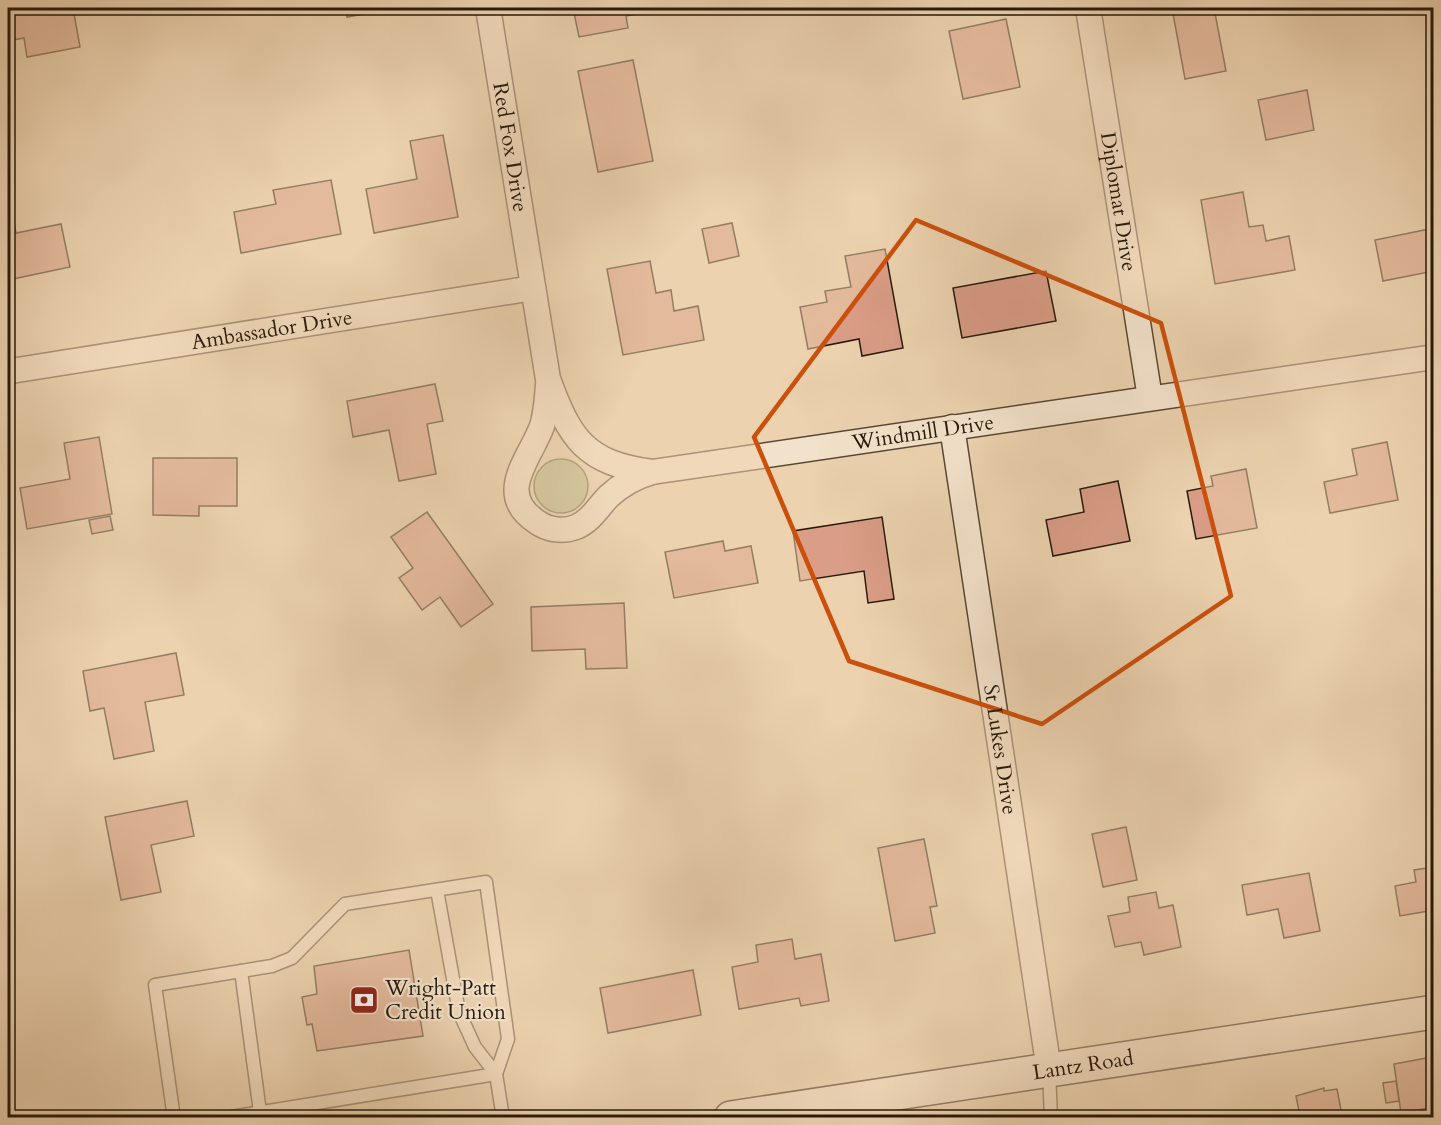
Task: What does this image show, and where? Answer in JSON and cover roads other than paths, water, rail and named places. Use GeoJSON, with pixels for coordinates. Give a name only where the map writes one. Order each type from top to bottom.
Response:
{"type":"FeatureCollection","features":[{"type":"Feature","properties":{"kind":"street","name":"Red Fox Drive"},"geometry":{"type":"LineString","coordinates":[[488,8],[533,288]]}},
{"type":"Feature","properties":{"kind":"street","name":"Diplomat Drive"},"geometry":{"type":"LineString","coordinates":[[1088,8],[1150,398]]}},
{"type":"Feature","properties":{"kind":"street","name":"Ambassador Drive"},"geometry":{"type":"LineString","coordinates":[[11,371],[533,288]]}},
{"type":"Feature","properties":{"kind":"street","name":"Windmill Drive"},"geometry":{"type":"LineString","coordinates":[[533,288],[548,379],[563,420],[589,450],[619,466],[652,472],[1434,357]]}},
{"type":"Feature","properties":{"kind":"street"},"geometry":{"type":"LineString","coordinates":[[548,379],[543,423],[535,443],[520,467],[517,480],[519,501],[531,519],[553,530],[577,527],[591,518],[620,486],[652,472]]}},
{"type":"Feature","properties":{"kind":"street","name":"St Lukes Drive"},"geometry":{"type":"LineString","coordinates":[[952,427],[1049,1070]]}},
{"type":"Feature","properties":{"kind":"street","name":"Lantz Road"},"geometry":{"type":"LineString","coordinates":[[731,1118],[1434,1012]]}},
{"type":"Feature","properties":{"kind":"lane"},"geometry":{"type":"LineString","coordinates":[[174,1118],[155,985],[272,966],[292,958],[345,904],[486,882],[508,1039],[496,1074]]}},
{"type":"Feature","properties":{"kind":"lane"},"geometry":{"type":"LineString","coordinates":[[437,890],[459,1012],[476,1047],[496,1074],[503,1118]]}},
{"type":"Feature","properties":{"kind":"lane"},"geometry":{"type":"LineString","coordinates":[[241,971],[260,1112]]}},
{"type":"Feature","properties":{"kind":"lane"},"geometry":{"type":"LineString","coordinates":[[1049,1070],[1051,1118]]}},
{"type":"Feature","properties":{"kind":"lane"},"geometry":{"type":"LineString","coordinates":[[225,1118],[496,1074]]}},
{"type":"Feature","properties":{"kind":"place","name":"Wright-Patt Credit Union"},"geometry":{"type":"Point","coordinates":[364,1000]}}]}
